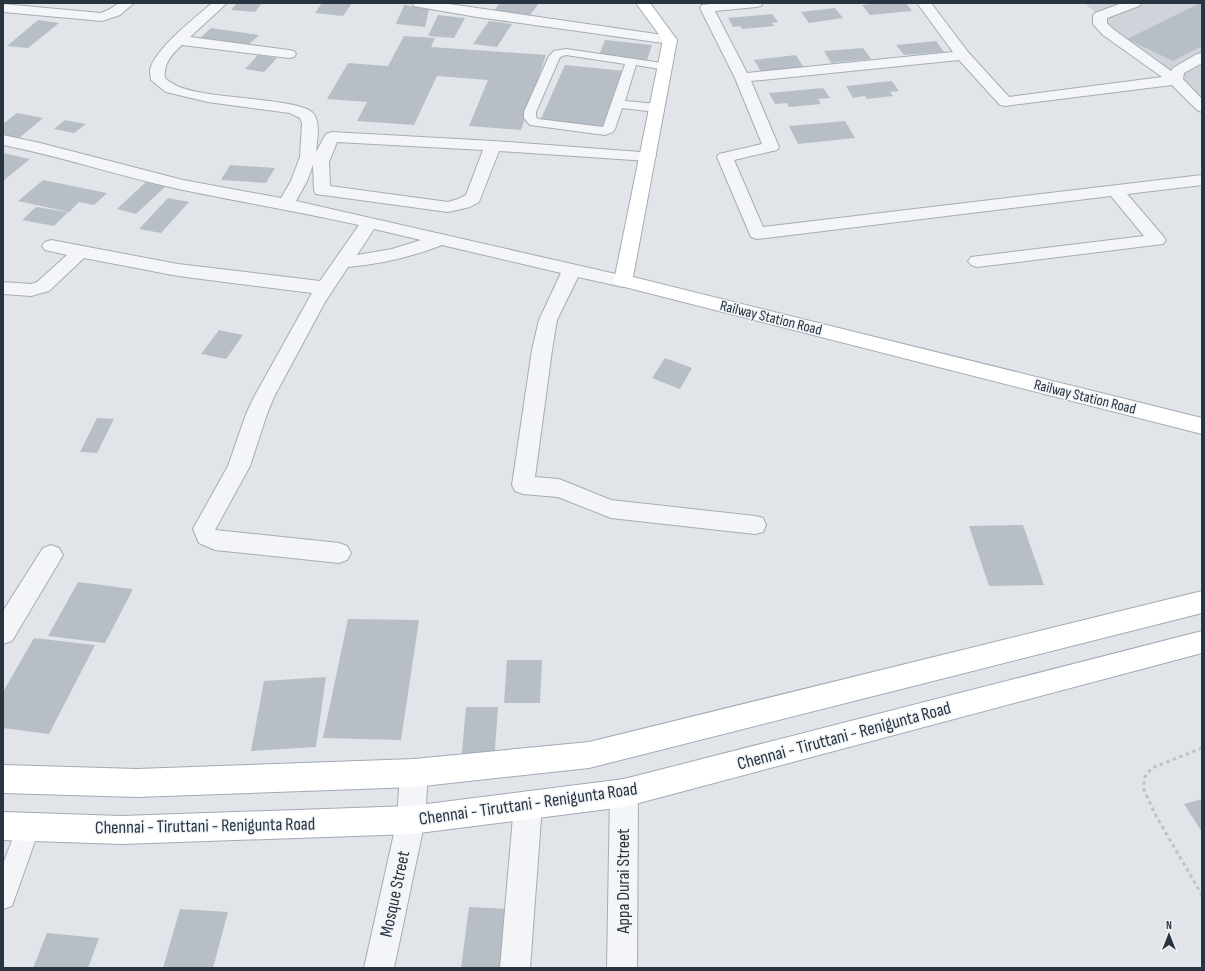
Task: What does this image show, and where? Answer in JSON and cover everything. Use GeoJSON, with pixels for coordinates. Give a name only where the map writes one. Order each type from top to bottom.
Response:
{"type":"FeatureCollection","features":[{"type":"Feature","properties":{"kind":"main road"},"geometry":{"type":"LineString","coordinates":[[623,281],[670,40],[643,3]]}},
{"type":"Feature","properties":{"kind":"main road","name":"Railway Station Road"},"geometry":{"type":"LineString","coordinates":[[623,281],[1202,426]]}},
{"type":"Feature","properties":{"kind":"main road"},"geometry":{"type":"LineString","coordinates":[[3,779],[137,783],[414,773],[589,755],[1202,602]]}},
{"type":"Feature","properties":{"kind":"main road","name":"Chennai - Tiruttani - Renigunta Road"},"geometry":{"type":"LineString","coordinates":[[15,826],[122,830],[411,820],[624,793],[1202,642]]}},
{"type":"Feature","properties":{"kind":"street"},"geometry":{"type":"LineString","coordinates":[[3,8],[102,17],[114,12],[127,3]]}},
{"type":"Feature","properties":{"kind":"street"},"geometry":{"type":"LineString","coordinates":[[220,3],[179,40],[164,57],[157,69],[158,80],[171,89],[208,98],[291,109],[302,112],[307,116],[310,123],[308,157],[300,181],[286,204]]}},
{"type":"Feature","properties":{"kind":"street"},"geometry":{"type":"LineString","coordinates":[[419,3],[477,13],[670,40]]}},
{"type":"Feature","properties":{"kind":"street"},"geometry":{"type":"LineString","coordinates":[[756,3],[707,8],[742,78],[772,147],[725,157],[757,233],[1202,180]]}},
{"type":"Feature","properties":{"kind":"street"},"geometry":{"type":"LineString","coordinates":[[924,3],[963,54],[1005,102],[1175,80]]}},
{"type":"Feature","properties":{"kind":"street"},"geometry":{"type":"LineString","coordinates":[[1134,3],[1100,16],[1100,24],[1108,32],[1175,80],[1202,107]]}},
{"type":"Feature","properties":{"kind":"street"},"geometry":{"type":"LineString","coordinates":[[179,40],[289,54]]}},
{"type":"Feature","properties":{"kind":"street"},"geometry":{"type":"LineString","coordinates":[[742,78],[963,54]]}},
{"type":"Feature","properties":{"kind":"street"},"geometry":{"type":"LineString","coordinates":[[1175,80],[1178,71],[1202,57]]}},
{"type":"Feature","properties":{"kind":"street"},"geometry":{"type":"LineString","coordinates":[[493,146],[473,198],[464,203],[448,207],[322,190],[321,163],[324,150],[332,137],[493,146],[648,156]]}},
{"type":"Feature","properties":{"kind":"street"},"geometry":{"type":"LineString","coordinates":[[3,140],[34,146],[182,184],[286,204],[623,281]]}},
{"type":"Feature","properties":{"kind":"street"},"geometry":{"type":"LineString","coordinates":[[977,261],[1158,240],[1116,191]]}},
{"type":"Feature","properties":{"kind":"street"},"geometry":{"type":"LineString","coordinates":[[339,553],[215,540],[208,538],[204,534],[204,529],[239,467],[249,440],[256,413],[325,288],[369,223]]}},
{"type":"Feature","properties":{"kind":"street"},"geometry":{"type":"LineString","coordinates":[[342,262],[362,260],[418,249],[440,239]]}},
{"type":"Feature","properties":{"kind":"street"},"geometry":{"type":"LineString","coordinates":[[51,246],[178,270],[325,288]]}},
{"type":"Feature","properties":{"kind":"street"},"geometry":{"type":"LineString","coordinates":[[3,288],[31,290],[43,287],[80,252]]}},
{"type":"Feature","properties":{"kind":"street"},"geometry":{"type":"LineString","coordinates":[[572,269],[548,320],[542,350],[523,485],[563,490],[599,506],[611,509],[755,525]]}},
{"type":"Feature","properties":{"kind":"street"},"geometry":{"type":"LineString","coordinates":[[3,633],[51,555]]}},
{"type":"Feature","properties":{"kind":"street","name":"Mosque Street"},"geometry":{"type":"LineString","coordinates":[[379,968],[411,820],[414,773]]}},
{"type":"Feature","properties":{"kind":"street","name":"Appa Durai Street"},"geometry":{"type":"LineString","coordinates":[[622,968],[624,793]]}},
{"type":"Feature","properties":{"kind":"street"},"geometry":{"type":"LineString","coordinates":[[515,968],[528,805]]}},
{"type":"Feature","properties":{"kind":"lane"},"geometry":{"type":"LineString","coordinates":[[632,61],[609,129],[605,130],[534,122],[530,118],[530,112],[542,84],[555,56],[558,53],[566,52],[632,61],[665,66]]}},
{"type":"Feature","properties":{"kind":"lane"},"geometry":{"type":"LineString","coordinates":[[617,104],[657,108]]}},
{"type":"Feature","properties":{"kind":"lane"},"geometry":{"type":"LineString","coordinates":[[3,897],[15,826]]}},
{"type":"Feature","properties":{"kind":"path"},"geometry":{"type":"LineString","coordinates":[[1202,748],[1152,768],[1144,778],[1144,790],[1156,816],[1202,895]]}},
{"type":"Feature","properties":{"kind":"shaded area"},"geometry":{"type":"Polygon","coordinates":[[[1084,3],[1202,3],[1202,105],[1100,16],[1084,3]]]}},
{"type":"Feature","properties":{"kind":"building"},"geometry":{"type":"Polygon","coordinates":[[[237,3],[262,3],[255,12],[231,10],[237,3]]]}},
{"type":"Feature","properties":{"kind":"building"},"geometry":{"type":"Polygon","coordinates":[[[322,3],[352,3],[343,16],[315,13],[322,3]]]}},
{"type":"Feature","properties":{"kind":"building"},"geometry":{"type":"Polygon","coordinates":[[[500,3],[539,3],[528,18],[492,13],[500,3]]]}},
{"type":"Feature","properties":{"kind":"building"},"geometry":{"type":"Polygon","coordinates":[[[906,3],[912,11],[870,15],[862,5],[906,3]]]}},
{"type":"Feature","properties":{"kind":"building"},"geometry":{"type":"Polygon","coordinates":[[[1200,3],[1202,4],[1202,46],[1173,61],[1127,39],[1200,3]]]}},
{"type":"Feature","properties":{"kind":"building"},"geometry":{"type":"Polygon","coordinates":[[[404,5],[429,9],[425,27],[396,24],[404,5]]]}},
{"type":"Feature","properties":{"kind":"building"},"geometry":{"type":"Polygon","coordinates":[[[835,8],[843,18],[809,23],[801,12],[835,8]]]}},
{"type":"Feature","properties":{"kind":"building"},"geometry":{"type":"Polygon","coordinates":[[[772,14],[778,22],[772,23],[774,26],[742,29],[740,26],[733,27],[728,18],[772,14]]]}},
{"type":"Feature","properties":{"kind":"building"},"geometry":{"type":"Polygon","coordinates":[[[438,15],[465,18],[454,38],[428,36],[438,15]]]}},
{"type":"Feature","properties":{"kind":"building"},"geometry":{"type":"Polygon","coordinates":[[[38,20],[59,23],[28,48],[7,46],[38,20]]]}},
{"type":"Feature","properties":{"kind":"building"},"geometry":{"type":"Polygon","coordinates":[[[489,21],[512,24],[497,47],[473,44],[489,21]]]}},
{"type":"Feature","properties":{"kind":"building"},"geometry":{"type":"Polygon","coordinates":[[[211,28],[259,35],[245,48],[197,41],[211,28]]]}},
{"type":"Feature","properties":{"kind":"building"},"geometry":{"type":"Polygon","coordinates":[[[404,36],[435,38],[431,47],[546,55],[521,130],[469,126],[488,80],[437,76],[414,125],[357,121],[367,102],[327,99],[348,63],[388,66],[404,36]]]}},
{"type":"Feature","properties":{"kind":"building"},"geometry":{"type":"Polygon","coordinates":[[[605,40],[652,45],[647,60],[599,55],[605,40]]]}},
{"type":"Feature","properties":{"kind":"building"},"geometry":{"type":"Polygon","coordinates":[[[936,41],[944,52],[904,55],[896,45],[936,41]]]}},
{"type":"Feature","properties":{"kind":"building"},"geometry":{"type":"Polygon","coordinates":[[[863,48],[871,59],[831,63],[824,51],[863,48]]]}},
{"type":"Feature","properties":{"kind":"building"},"geometry":{"type":"Polygon","coordinates":[[[258,55],[277,58],[264,72],[245,69],[258,55]]]}},
{"type":"Feature","properties":{"kind":"building"},"geometry":{"type":"Polygon","coordinates":[[[796,55],[804,68],[761,72],[754,60],[796,55]]]}},
{"type":"Feature","properties":{"kind":"building"},"geometry":{"type":"Polygon","coordinates":[[[565,65],[625,71],[605,129],[540,121],[565,65]]]}},
{"type":"Feature","properties":{"kind":"building"},"geometry":{"type":"Polygon","coordinates":[[[892,81],[899,91],[890,92],[893,96],[867,99],[865,96],[853,98],[846,86],[892,81]]]}},
{"type":"Feature","properties":{"kind":"building"},"geometry":{"type":"Polygon","coordinates":[[[823,88],[830,98],[818,99],[821,104],[789,107],[787,103],[775,104],[769,93],[823,88]]]}},
{"type":"Feature","properties":{"kind":"building"},"geometry":{"type":"Polygon","coordinates":[[[17,113],[43,118],[18,139],[3,136],[3,124],[17,113]]]}},
{"type":"Feature","properties":{"kind":"building"},"geometry":{"type":"Polygon","coordinates":[[[65,120],[86,124],[74,133],[54,129],[65,120]]]}},
{"type":"Feature","properties":{"kind":"building"},"geometry":{"type":"Polygon","coordinates":[[[845,121],[855,138],[798,144],[789,126],[845,121]]]}},
{"type":"Feature","properties":{"kind":"building"},"geometry":{"type":"Polygon","coordinates":[[[3,153],[30,159],[3,181],[3,153]]]}},
{"type":"Feature","properties":{"kind":"building"},"geometry":{"type":"Polygon","coordinates":[[[230,165],[275,168],[266,183],[221,180],[230,165]]]}},
{"type":"Feature","properties":{"kind":"building"},"geometry":{"type":"Polygon","coordinates":[[[43,180],[107,193],[94,205],[79,202],[69,212],[18,201],[43,180]]]}},
{"type":"Feature","properties":{"kind":"building"},"geometry":{"type":"Polygon","coordinates":[[[148,180],[167,185],[136,214],[117,209],[148,180]]]}},
{"type":"Feature","properties":{"kind":"building"},"geometry":{"type":"Polygon","coordinates":[[[168,198],[189,202],[161,233],[139,229],[168,198]]]}},
{"type":"Feature","properties":{"kind":"building"},"geometry":{"type":"Polygon","coordinates":[[[36,207],[68,212],[54,226],[22,220],[36,207]]]}},
{"type":"Feature","properties":{"kind":"building"},"geometry":{"type":"Polygon","coordinates":[[[219,330],[243,335],[226,359],[201,354],[219,330]]]}},
{"type":"Feature","properties":{"kind":"building"},"geometry":{"type":"Polygon","coordinates":[[[665,358],[692,368],[680,389],[652,378],[665,358]]]}},
{"type":"Feature","properties":{"kind":"building"},"geometry":{"type":"Polygon","coordinates":[[[97,418],[114,419],[97,453],[80,452],[97,418]]]}},
{"type":"Feature","properties":{"kind":"building"},"geometry":{"type":"Polygon","coordinates":[[[1023,525],[1044,585],[989,586],[969,526],[1023,525]]]}},
{"type":"Feature","properties":{"kind":"building"},"geometry":{"type":"Polygon","coordinates":[[[78,582],[133,589],[105,643],[48,636],[78,582]]]}},
{"type":"Feature","properties":{"kind":"building"},"geometry":{"type":"Polygon","coordinates":[[[348,619],[419,620],[401,740],[323,738],[348,619]]]}},
{"type":"Feature","properties":{"kind":"building"},"geometry":{"type":"Polygon","coordinates":[[[34,638],[95,645],[49,734],[3,728],[3,692],[34,638]]]}},
{"type":"Feature","properties":{"kind":"building"},"geometry":{"type":"Polygon","coordinates":[[[507,660],[542,660],[540,703],[504,703],[507,660]]]}},
{"type":"Feature","properties":{"kind":"building"},"geometry":{"type":"Polygon","coordinates":[[[326,677],[316,747],[251,751],[264,681],[326,677]]]}},
{"type":"Feature","properties":{"kind":"building"},"geometry":{"type":"Polygon","coordinates":[[[466,707],[498,707],[494,763],[461,763],[466,707]]]}},
{"type":"Feature","properties":{"kind":"building"},"geometry":{"type":"Polygon","coordinates":[[[1202,799],[1202,832],[1184,804],[1202,799]]]}},
{"type":"Feature","properties":{"kind":"building"},"geometry":{"type":"Polygon","coordinates":[[[469,907],[509,909],[503,968],[461,968],[469,907]]]}},
{"type":"Feature","properties":{"kind":"building"},"geometry":{"type":"Polygon","coordinates":[[[180,909],[228,912],[213,968],[163,968],[180,909]]]}},
{"type":"Feature","properties":{"kind":"building"},"geometry":{"type":"Polygon","coordinates":[[[47,933],[99,938],[88,968],[33,968],[47,933]]]}}]}
